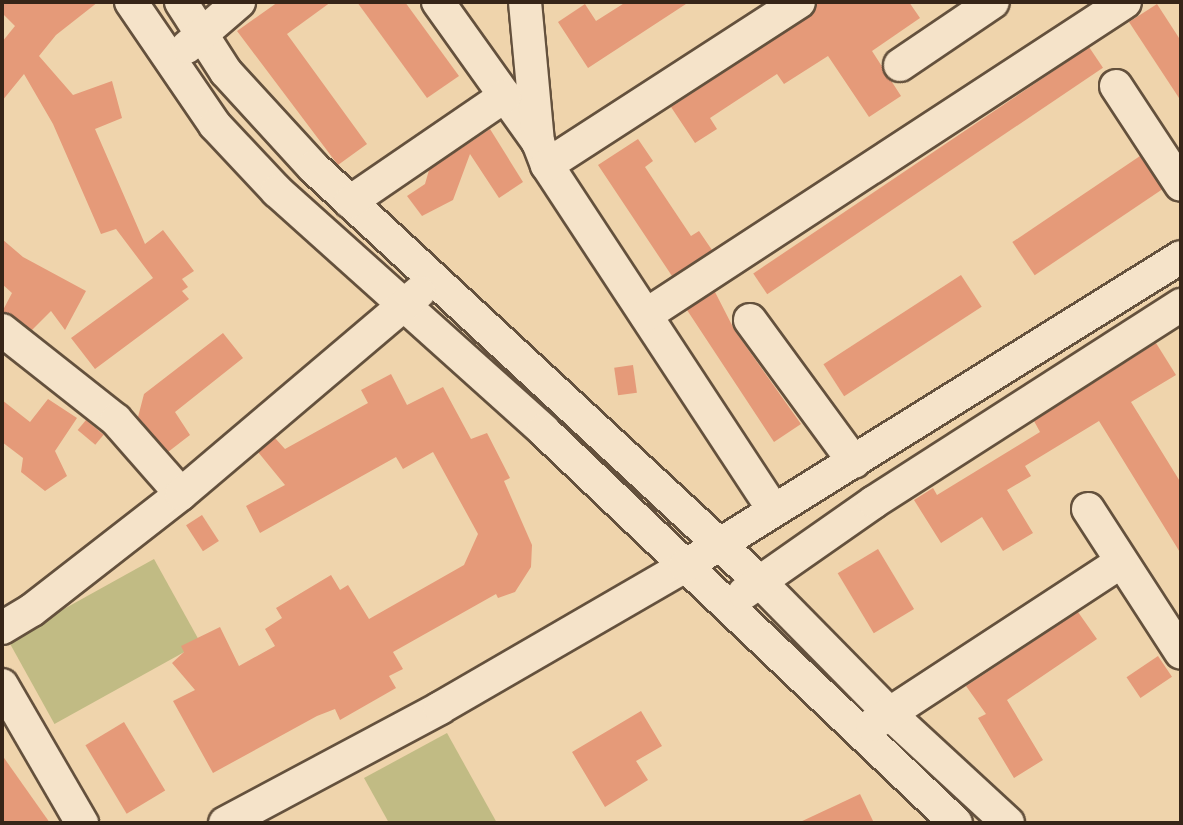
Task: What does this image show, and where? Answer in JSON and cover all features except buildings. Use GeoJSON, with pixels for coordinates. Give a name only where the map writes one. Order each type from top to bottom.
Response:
{"type":"FeatureCollection","features":[{"type":"Feature","properties":{"kind":"street"},"geometry":{"type":"LineString","coordinates":[[131,2],[215,125],[277,191],[685,566],[956,823]]}},
{"type":"Feature","properties":{"kind":"street"},"geometry":{"type":"LineString","coordinates":[[181,2],[254,107],[434,281],[760,582],[889,713],[1008,823]]}},
{"type":"Feature","properties":{"kind":"street"},"geometry":{"type":"LineString","coordinates":[[171,63],[239,2]]}},
{"type":"Feature","properties":{"kind":"street"},"geometry":{"type":"LineString","coordinates":[[438,2],[505,96],[774,509]]}},
{"type":"Feature","properties":{"kind":"street"},"geometry":{"type":"LineString","coordinates":[[525,2],[543,154]]}},
{"type":"Feature","properties":{"kind":"street"},"geometry":{"type":"LineString","coordinates":[[543,154],[799,2]]}},
{"type":"Feature","properties":{"kind":"street"},"geometry":{"type":"LineString","coordinates":[[900,65],[993,2]]}},
{"type":"Feature","properties":{"kind":"street"},"geometry":{"type":"LineString","coordinates":[[646,316],[1125,2]]}},
{"type":"Feature","properties":{"kind":"street"},"geometry":{"type":"LineString","coordinates":[[1116,86],[1181,185]]}},
{"type":"Feature","properties":{"kind":"street"},"geometry":{"type":"LineString","coordinates":[[350,202],[505,96]]}},
{"type":"Feature","properties":{"kind":"street"},"geometry":{"type":"LineString","coordinates":[[225,823],[440,708],[685,566],[1181,257]]}},
{"type":"Feature","properties":{"kind":"street"},"geometry":{"type":"LineString","coordinates":[[2,628],[32,610],[181,494],[434,281]]}},
{"type":"Feature","properties":{"kind":"street"},"geometry":{"type":"LineString","coordinates":[[725,605],[874,502],[1181,306]]}},
{"type":"Feature","properties":{"kind":"street"},"geometry":{"type":"LineString","coordinates":[[750,320],[854,462]]}},
{"type":"Feature","properties":{"kind":"street"},"geometry":{"type":"LineString","coordinates":[[2,330],[116,421],[181,494]]}},
{"type":"Feature","properties":{"kind":"street"},"geometry":{"type":"LineString","coordinates":[[1088,509],[1120,563],[1181,653]]}},
{"type":"Feature","properties":{"kind":"street"},"geometry":{"type":"LineString","coordinates":[[862,733],[1120,563]]}},
{"type":"Feature","properties":{"kind":"street"},"geometry":{"type":"LineString","coordinates":[[2,685],[82,823]]}},
{"type":"Feature","properties":{"kind":"shaded area"},"geometry":{"type":"Polygon","coordinates":[[[154,559],[201,643],[54,724],[8,640],[154,559]]]}},
{"type":"Feature","properties":{"kind":"shaded area"},"geometry":{"type":"Polygon","coordinates":[[[447,733],[497,823],[389,823],[364,778],[447,733]]]}}]}
